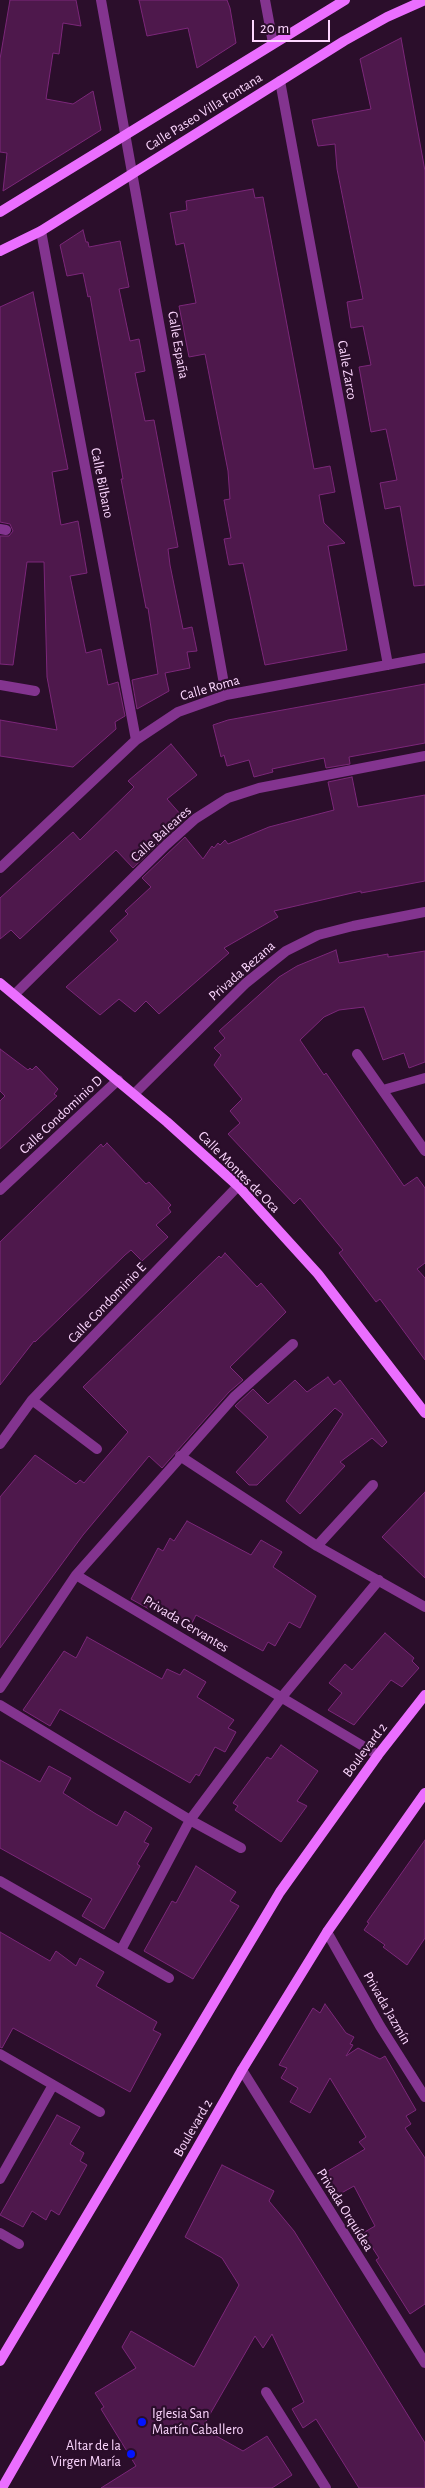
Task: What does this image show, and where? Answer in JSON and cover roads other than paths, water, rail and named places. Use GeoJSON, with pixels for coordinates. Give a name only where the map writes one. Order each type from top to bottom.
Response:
{"type":"FeatureCollection","features":[{"type":"Feature","properties":{"kind":"main road","name":"Calle Paseo Villa Fontana"},"geometry":{"type":"LineString","coordinates":[[0,212],[273,42],[345,0]]}},
{"type":"Feature","properties":{"kind":"main road","name":"Calle Paseo Villa Fontana"},"geometry":{"type":"LineString","coordinates":[[0,251],[41,231],[280,81],[387,17],[425,0]]}},
{"type":"Feature","properties":{"kind":"main road","name":"Calle Montes de Oca"},"geometry":{"type":"LineString","coordinates":[[0,983],[118,1080],[238,1186],[318,1274],[425,1413]]}},
{"type":"Feature","properties":{"kind":"main road","name":"Boulevard 2"},"geometry":{"type":"LineString","coordinates":[[0,2361],[280,1892],[378,1755],[425,1695]]}},
{"type":"Feature","properties":{"kind":"main road","name":"Boulevard 2"},"geometry":{"type":"LineString","coordinates":[[2,2488],[242,2070],[327,1932],[424,1799]]}},
{"type":"Feature","properties":{"kind":"street","name":"Calle España"},"geometry":{"type":"LineString","coordinates":[[101,0],[226,695]]}},
{"type":"Feature","properties":{"kind":"street"},"geometry":{"type":"LineString","coordinates":[[266,0],[273,42]]}},
{"type":"Feature","properties":{"kind":"street","name":"Calle Zarco"},"geometry":{"type":"LineString","coordinates":[[280,81],[388,665]]}},
{"type":"Feature","properties":{"kind":"street","name":"Calle Bilbano"},"geometry":{"type":"LineString","coordinates":[[41,231],[136,740]]}},
{"type":"Feature","properties":{"kind":"street","name":"Calle Roma"},"geometry":{"type":"LineString","coordinates":[[0,868],[136,740],[178,712],[226,695],[425,658]]}},
{"type":"Feature","properties":{"kind":"street"},"geometry":{"type":"LineString","coordinates":[[0,685],[36,691]]}},
{"type":"Feature","properties":{"kind":"street","name":"Calle Baleares"},"geometry":{"type":"LineString","coordinates":[[15,994],[166,845],[195,819],[228,798],[259,788],[425,756]]}},
{"type":"Feature","properties":{"kind":"street","name":"Privada Bezana"},"geometry":{"type":"LineString","coordinates":[[134,1094],[246,983],[286,951],[318,935],[425,912]]}},
{"type":"Feature","properties":{"kind":"street"},"geometry":{"type":"LineString","coordinates":[[357,1054],[425,1151]]}},
{"type":"Feature","properties":{"kind":"street"},"geometry":{"type":"LineString","coordinates":[[383,1090],[425,1078]]}},
{"type":"Feature","properties":{"kind":"street","name":"Calle Condominio D"},"geometry":{"type":"LineString","coordinates":[[0,1190],[118,1080]]}},
{"type":"Feature","properties":{"kind":"street","name":"Calle Condominio E"},"geometry":{"type":"LineString","coordinates":[[0,1444],[32,1400],[238,1186]]}},
{"type":"Feature","properties":{"kind":"street"},"geometry":{"type":"LineString","coordinates":[[0,1688],[76,1575],[234,1397],[293,1344]]}},
{"type":"Feature","properties":{"kind":"street"},"geometry":{"type":"LineString","coordinates":[[32,1400],[97,1448]]}},
{"type":"Feature","properties":{"kind":"street"},"geometry":{"type":"LineString","coordinates":[[180,1456],[318,1546],[425,1607]]}},
{"type":"Feature","properties":{"kind":"street"},"geometry":{"type":"LineString","coordinates":[[318,1546],[373,1485]]}},
{"type":"Feature","properties":{"kind":"street","name":"Privada Cervantes"},"geometry":{"type":"LineString","coordinates":[[76,1575],[378,1755]]}},
{"type":"Feature","properties":{"kind":"street"},"geometry":{"type":"LineString","coordinates":[[121,1950],[190,1820],[281,1698],[379,1580]]}},
{"type":"Feature","properties":{"kind":"street"},"geometry":{"type":"LineString","coordinates":[[0,1705],[190,1820],[241,1848]]}},
{"type":"Feature","properties":{"kind":"street"},"geometry":{"type":"LineString","coordinates":[[0,1881],[168,1978]]}},
{"type":"Feature","properties":{"kind":"street","name":"Privada Jazmín"},"geometry":{"type":"LineString","coordinates":[[327,1932],[380,2026],[425,2097]]}},
{"type":"Feature","properties":{"kind":"street"},"geometry":{"type":"LineString","coordinates":[[0,2054],[100,2112]]}},
{"type":"Feature","properties":{"kind":"street","name":"Privada Orquídea"},"geometry":{"type":"LineString","coordinates":[[242,2070],[425,2363]]}},
{"type":"Feature","properties":{"kind":"street"},"geometry":{"type":"LineString","coordinates":[[0,2179],[53,2085]]}},
{"type":"Feature","properties":{"kind":"street"},"geometry":{"type":"LineString","coordinates":[[0,2233],[19,2244]]}},
{"type":"Feature","properties":{"kind":"street"},"geometry":{"type":"LineString","coordinates":[[266,2392],[326,2488]]}},
{"type":"Feature","properties":{"kind":"place","name":"Iglesia San Martín Caballero"},"geometry":{"type":"Point","coordinates":[142,2422]}},
{"type":"Feature","properties":{"kind":"place","name":"Altar de la Virgen María"},"geometry":{"type":"Point","coordinates":[131,2454]}}]}
